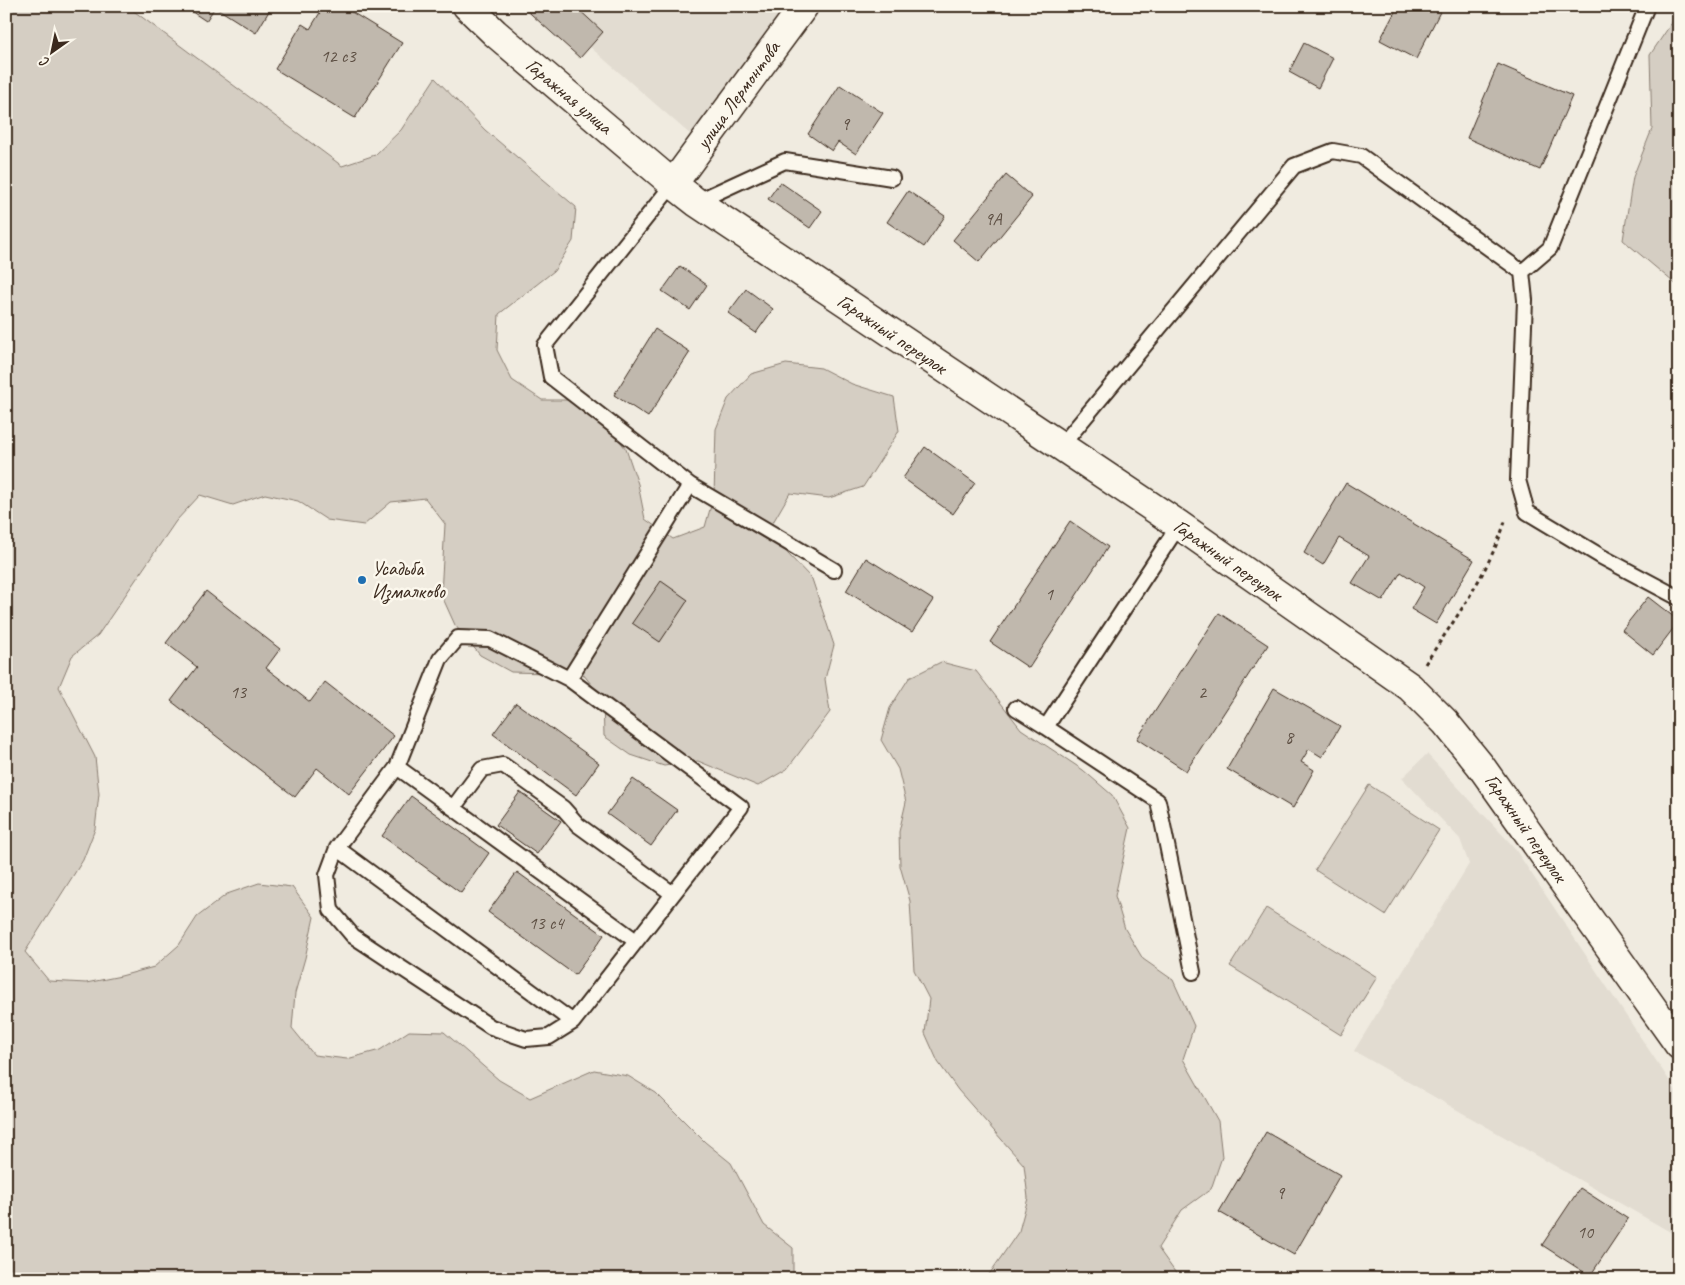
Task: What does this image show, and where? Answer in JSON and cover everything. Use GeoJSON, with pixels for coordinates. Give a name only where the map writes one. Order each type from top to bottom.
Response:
{"type":"FeatureCollection","features":[{"type":"Feature","properties":{"kind":"street","name":"Гаражная улица"},"geometry":{"type":"LineString","coordinates":[[467,6],[495,33],[673,184]]}},
{"type":"Feature","properties":{"kind":"street","name":"улица Лермонтова"},"geometry":{"type":"LineString","coordinates":[[673,184],[804,6]]}},
{"type":"Feature","properties":{"kind":"street","name":"Гаражный переулок"},"geometry":{"type":"LineString","coordinates":[[673,184],[696,202],[1179,525],[1410,687],[1445,722],[1480,765],[1679,1045]]}},
{"type":"Feature","properties":{"kind":"lane"},"geometry":{"type":"LineString","coordinates":[[1522,272],[1550,248],[1647,6]]}},
{"type":"Feature","properties":{"kind":"lane"},"geometry":{"type":"LineString","coordinates":[[1061,446],[1294,166],[1333,151],[1361,156],[1522,272],[1525,300],[1518,480],[1527,512],[1602,557],[1679,598]]}},
{"type":"Feature","properties":{"kind":"lane"},"geometry":{"type":"LineString","coordinates":[[696,202],[785,160],[892,178]]}},
{"type":"Feature","properties":{"kind":"lane"},"geometry":{"type":"LineString","coordinates":[[673,184],[546,345],[551,377],[690,485],[834,570]]}},
{"type":"Feature","properties":{"kind":"lane"},"geometry":{"type":"LineString","coordinates":[[569,678],[690,485]]}},
{"type":"Feature","properties":{"kind":"lane"},"geometry":{"type":"LineString","coordinates":[[1046,727],[1179,525]]}},
{"type":"Feature","properties":{"kind":"lane"},"geometry":{"type":"LineString","coordinates":[[458,638],[490,639],[569,678],[741,807],[573,1022],[549,1038],[526,1039],[491,1027],[353,936],[331,910],[327,875],[338,848],[397,767],[440,659],[458,638]]}},
{"type":"Feature","properties":{"kind":"lane"},"geometry":{"type":"LineString","coordinates":[[1016,708],[1158,801],[1192,972]]}},
{"type":"Feature","properties":{"kind":"lane"},"geometry":{"type":"LineString","coordinates":[[453,808],[482,769],[504,765],[563,808],[578,825],[673,894]]}},
{"type":"Feature","properties":{"kind":"lane"},"geometry":{"type":"LineString","coordinates":[[397,767],[636,941]]}},
{"type":"Feature","properties":{"kind":"lane"},"geometry":{"type":"LineString","coordinates":[[338,848],[573,1022]]}},
{"type":"Feature","properties":{"kind":"path"},"geometry":{"type":"LineString","coordinates":[[1410,687],[1462,610],[1497,546],[1518,480]]}},
{"type":"Feature","properties":{"kind":"shaded area"},"geometry":{"type":"Polygon","coordinates":[[[6,6],[127,6],[342,166],[375,155],[401,130],[435,78],[485,130],[576,207],[573,241],[554,271],[499,314],[497,350],[512,380],[542,400],[578,400],[604,421],[626,449],[638,484],[645,519],[673,539],[705,527],[714,495],[716,429],[728,399],[751,374],[786,364],[821,368],[852,384],[894,397],[899,431],[863,487],[829,498],[790,493],[772,524],[788,554],[812,579],[834,645],[825,679],[830,712],[787,769],[758,786],[698,761],[664,766],[631,755],[604,736],[603,699],[583,674],[511,672],[480,655],[455,625],[441,594],[445,524],[425,498],[391,502],[364,525],[327,520],[298,501],[265,494],[233,505],[200,495],[176,521],[98,635],[72,656],[59,687],[95,757],[99,794],[95,829],[83,860],[25,952],[49,981],[86,983],[121,976],[154,967],[179,945],[197,917],[227,894],[259,883],[292,887],[314,917],[295,993],[292,1028],[314,1055],[347,1059],[380,1050],[409,1031],[444,1032],[499,1080],[530,1098],[594,1070],[628,1076],[656,1093],[705,1142],[731,1163],[764,1225],[793,1248],[793,1279],[6,1279],[6,6]]]}},
{"type":"Feature","properties":{"kind":"shaded area"},"geometry":{"type":"Polygon","coordinates":[[[522,6],[785,6],[692,136],[590,47],[580,58],[522,6]]]}},
{"type":"Feature","properties":{"kind":"shaded area"},"geometry":{"type":"Polygon","coordinates":[[[1679,12],[1679,287],[1623,240],[1633,177],[1652,129],[1650,55],[1679,12]]]}},
{"type":"Feature","properties":{"kind":"shaded area"},"geometry":{"type":"Polygon","coordinates":[[[941,662],[976,671],[1021,729],[1083,770],[1112,795],[1130,828],[1115,896],[1125,929],[1143,959],[1173,980],[1194,1026],[1183,1059],[1218,1121],[1222,1157],[1211,1189],[1182,1210],[1158,1248],[1180,1279],[986,1279],[1019,1231],[1028,1198],[1024,1165],[958,1090],[938,1062],[925,1033],[929,999],[914,970],[910,901],[900,866],[899,832],[906,802],[898,769],[881,740],[890,708],[909,678],[941,662]]]}},
{"type":"Feature","properties":{"kind":"shaded area"},"geometry":{"type":"Polygon","coordinates":[[[1427,754],[1513,846],[1679,1095],[1679,1237],[1354,1051],[1469,864],[1460,839],[1402,778],[1427,754]]]}},
{"type":"Feature","properties":{"kind":"shaded area"},"geometry":{"type":"Polygon","coordinates":[[[1369,785],[1439,830],[1385,915],[1315,870],[1369,785]]]}},
{"type":"Feature","properties":{"kind":"shaded area"},"geometry":{"type":"Polygon","coordinates":[[[1266,908],[1377,977],[1341,1035],[1230,966],[1266,908]]]}},
{"type":"Feature","properties":{"kind":"building"},"geometry":{"type":"Polygon","coordinates":[[[183,6],[272,6],[256,33],[215,7],[206,21],[183,6]]]}},
{"type":"Feature","properties":{"kind":"building"},"geometry":{"type":"Polygon","coordinates":[[[324,6],[342,6],[402,43],[355,118],[275,69],[302,24],[310,29],[324,6]]]}},
{"type":"Feature","properties":{"kind":"building"},"geometry":{"type":"Polygon","coordinates":[[[522,6],[575,6],[603,32],[580,58],[522,6]]]}},
{"type":"Feature","properties":{"kind":"building"},"geometry":{"type":"Polygon","coordinates":[[[1398,6],[1443,6],[1416,59],[1380,40],[1398,6]]]}},
{"type":"Feature","properties":{"kind":"building"},"geometry":{"type":"Polygon","coordinates":[[[1304,43],[1333,58],[1318,88],[1289,72],[1304,43]]]}},
{"type":"Feature","properties":{"kind":"building"},"geometry":{"type":"Polygon","coordinates":[[[1498,64],[1572,96],[1540,170],[1467,138],[1498,64]]]}},
{"type":"Feature","properties":{"kind":"building"},"geometry":{"type":"Polygon","coordinates":[[[840,85],[883,113],[856,154],[838,142],[832,151],[808,134],[840,85]]]}},
{"type":"Feature","properties":{"kind":"building"},"geometry":{"type":"Polygon","coordinates":[[[1006,175],[1032,197],[979,262],[953,240],[1006,175]]]}},
{"type":"Feature","properties":{"kind":"building"},"geometry":{"type":"Polygon","coordinates":[[[780,182],[822,211],[810,228],[768,199],[780,182]]]}},
{"type":"Feature","properties":{"kind":"building"},"geometry":{"type":"Polygon","coordinates":[[[908,191],[945,216],[924,247],[887,222],[908,191]]]}},
{"type":"Feature","properties":{"kind":"building"},"geometry":{"type":"Polygon","coordinates":[[[680,266],[707,285],[690,310],[662,291],[680,266]]]}},
{"type":"Feature","properties":{"kind":"building"},"geometry":{"type":"Polygon","coordinates":[[[746,289],[773,309],[756,333],[728,313],[746,289]]]}},
{"type":"Feature","properties":{"kind":"building"},"geometry":{"type":"Polygon","coordinates":[[[655,329],[690,352],[648,417],[614,395],[655,329]]]}},
{"type":"Feature","properties":{"kind":"building"},"geometry":{"type":"Polygon","coordinates":[[[925,447],[975,483],[953,514],[903,478],[925,447]]]}},
{"type":"Feature","properties":{"kind":"building"},"geometry":{"type":"Polygon","coordinates":[[[1346,483],[1474,560],[1436,624],[1411,609],[1424,587],[1401,572],[1383,601],[1352,583],[1369,556],[1339,538],[1323,565],[1304,553],[1346,483]]]}},
{"type":"Feature","properties":{"kind":"building"},"geometry":{"type":"Polygon","coordinates":[[[1070,521],[1108,547],[1029,668],[990,642],[1070,521]]]}},
{"type":"Feature","properties":{"kind":"building"},"geometry":{"type":"Polygon","coordinates":[[[866,558],[933,600],[912,632],[846,591],[866,558]]]}},
{"type":"Feature","properties":{"kind":"building"},"geometry":{"type":"Polygon","coordinates":[[[661,581],[688,600],[660,642],[632,623],[661,581]]]}},
{"type":"Feature","properties":{"kind":"building"},"geometry":{"type":"Polygon","coordinates":[[[206,591],[280,649],[266,668],[310,702],[325,682],[394,736],[349,794],[317,768],[295,797],[171,701],[197,667],[166,643],[206,591]]]}},
{"type":"Feature","properties":{"kind":"building"},"geometry":{"type":"Polygon","coordinates":[[[1648,597],[1679,621],[1653,655],[1622,630],[1648,597]]]}},
{"type":"Feature","properties":{"kind":"building"},"geometry":{"type":"Polygon","coordinates":[[[1219,613],[1268,645],[1186,771],[1137,739],[1219,613]]]}},
{"type":"Feature","properties":{"kind":"building"},"geometry":{"type":"Polygon","coordinates":[[[1274,688],[1340,726],[1322,757],[1309,749],[1301,762],[1314,770],[1293,808],[1227,769],[1274,688]]]}},
{"type":"Feature","properties":{"kind":"building"},"geometry":{"type":"Polygon","coordinates":[[[516,703],[599,763],[576,795],[493,734],[516,703]]]}},
{"type":"Feature","properties":{"kind":"building"},"geometry":{"type":"Polygon","coordinates":[[[633,779],[677,810],[651,846],[607,814],[633,779]]]}},
{"type":"Feature","properties":{"kind":"building"},"geometry":{"type":"Polygon","coordinates":[[[520,792],[561,821],[537,854],[496,825],[520,792]]]}},
{"type":"Feature","properties":{"kind":"building"},"geometry":{"type":"Polygon","coordinates":[[[411,796],[489,853],[461,893],[382,836],[411,796]]]}},
{"type":"Feature","properties":{"kind":"building"},"geometry":{"type":"Polygon","coordinates":[[[517,872],[604,935],[575,975],[488,912],[517,872]]]}},
{"type":"Feature","properties":{"kind":"building"},"geometry":{"type":"Polygon","coordinates":[[[1266,1132],[1340,1175],[1294,1255],[1219,1212],[1266,1132]]]}},
{"type":"Feature","properties":{"kind":"building"},"geometry":{"type":"Polygon","coordinates":[[[1580,1188],[1628,1219],[1590,1276],[1542,1245],[1580,1188]]]}},
{"type":"Feature","properties":{"kind":"place","name":"Усадьба Измалково"},"geometry":{"type":"Point","coordinates":[362,580]}}]}
